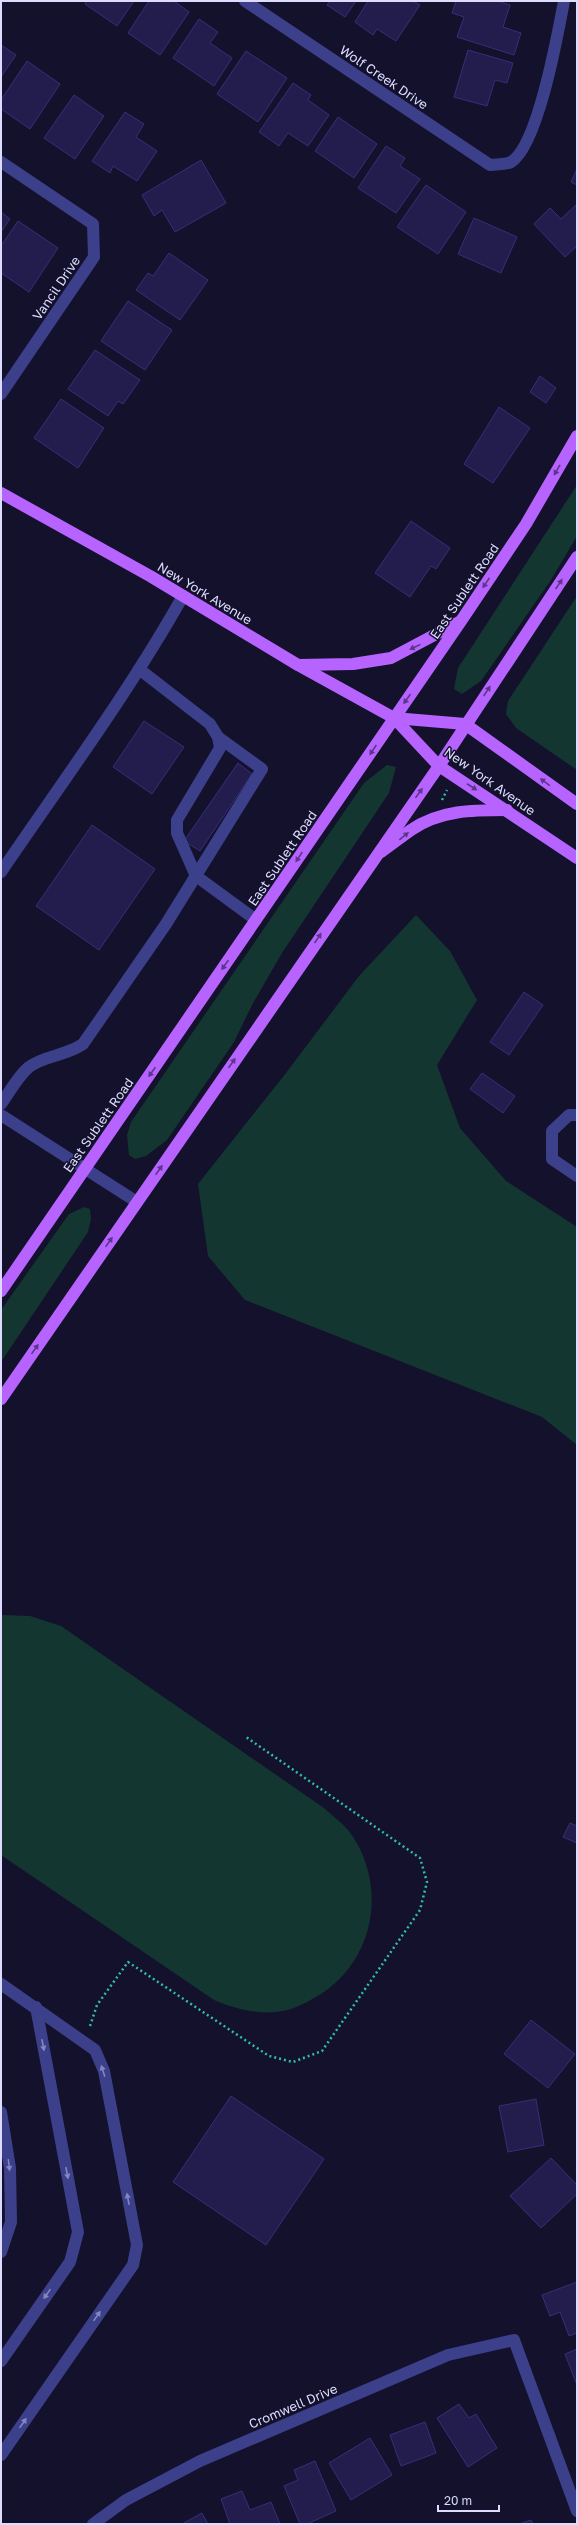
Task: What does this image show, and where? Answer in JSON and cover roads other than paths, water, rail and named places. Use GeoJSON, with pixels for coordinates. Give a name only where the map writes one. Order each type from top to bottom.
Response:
{"type":"FeatureCollection","features":[{"type":"Feature","properties":{"kind":"main road","name":"East Sublett Road"},"geometry":{"type":"LineString","coordinates":[[1,1291],[461,621],[526,524],[577,436]]}},
{"type":"Feature","properties":{"kind":"main road","name":"New York Avenue"},"geometry":{"type":"LineString","coordinates":[[1,493],[183,596],[298,665],[394,718],[439,766],[577,858]]}},
{"type":"Feature","properties":{"kind":"main road"},"geometry":{"type":"LineString","coordinates":[[1,1399],[372,859],[439,766],[465,724],[577,557]]}},
{"type":"Feature","properties":{"kind":"main road"},"geometry":{"type":"LineString","coordinates":[[298,665],[353,664],[391,658],[461,621]]}},
{"type":"Feature","properties":{"kind":"main road","name":"New York Avenue"},"geometry":{"type":"LineString","coordinates":[[394,718],[465,724]]}},
{"type":"Feature","properties":{"kind":"main road"},"geometry":{"type":"LineString","coordinates":[[465,724],[577,804]]}},
{"type":"Feature","properties":{"kind":"main road"},"geometry":{"type":"LineString","coordinates":[[372,859],[411,829],[430,820],[454,812],[507,810]]}},
{"type":"Feature","properties":{"kind":"street","name":"Wolf Creek Drive"},"geometry":{"type":"LineString","coordinates":[[245,1],[490,165],[511,162],[526,145],[551,66],[564,1]]}},
{"type":"Feature","properties":{"kind":"street","name":"Vancil Drive"},"geometry":{"type":"LineString","coordinates":[[1,162],[93,224],[94,257],[1,394]]}},
{"type":"Feature","properties":{"kind":"street"},"geometry":{"type":"LineString","coordinates":[[1,872],[139,669],[183,596]]}},
{"type":"Feature","properties":{"kind":"street"},"geometry":{"type":"LineString","coordinates":[[1,1104],[29,1067],[44,1060],[71,1052],[83,1044],[196,876],[262,769],[218,736],[210,724],[139,669]]}},
{"type":"Feature","properties":{"kind":"street"},"geometry":{"type":"LineString","coordinates":[[218,736],[220,748],[177,820],[177,834],[196,876],[256,920]]}},
{"type":"Feature","properties":{"kind":"street"},"geometry":{"type":"LineString","coordinates":[[1,1115],[137,1202]]}},
{"type":"Feature","properties":{"kind":"street"},"geometry":{"type":"LineString","coordinates":[[577,1115],[569,1115],[552,1131],[552,1159],[577,1176]]}},
{"type":"Feature","properties":{"kind":"street"},"geometry":{"type":"LineString","coordinates":[[1,1984],[36,2007],[95,2050],[104,2071],[137,2245],[133,2265],[1,2455]]}},
{"type":"Feature","properties":{"kind":"street"},"geometry":{"type":"LineString","coordinates":[[1,2361],[70,2262],[78,2232],[36,2007]]}},
{"type":"Feature","properties":{"kind":"street"},"geometry":{"type":"LineString","coordinates":[[1,2112],[10,2168],[11,2222],[1,2252]]}},
{"type":"Feature","properties":{"kind":"street","name":"Cromwell Drive"},"geometry":{"type":"LineString","coordinates":[[93,2524],[126,2500],[200,2461],[448,2354],[514,2340],[577,2511]]}}]}
